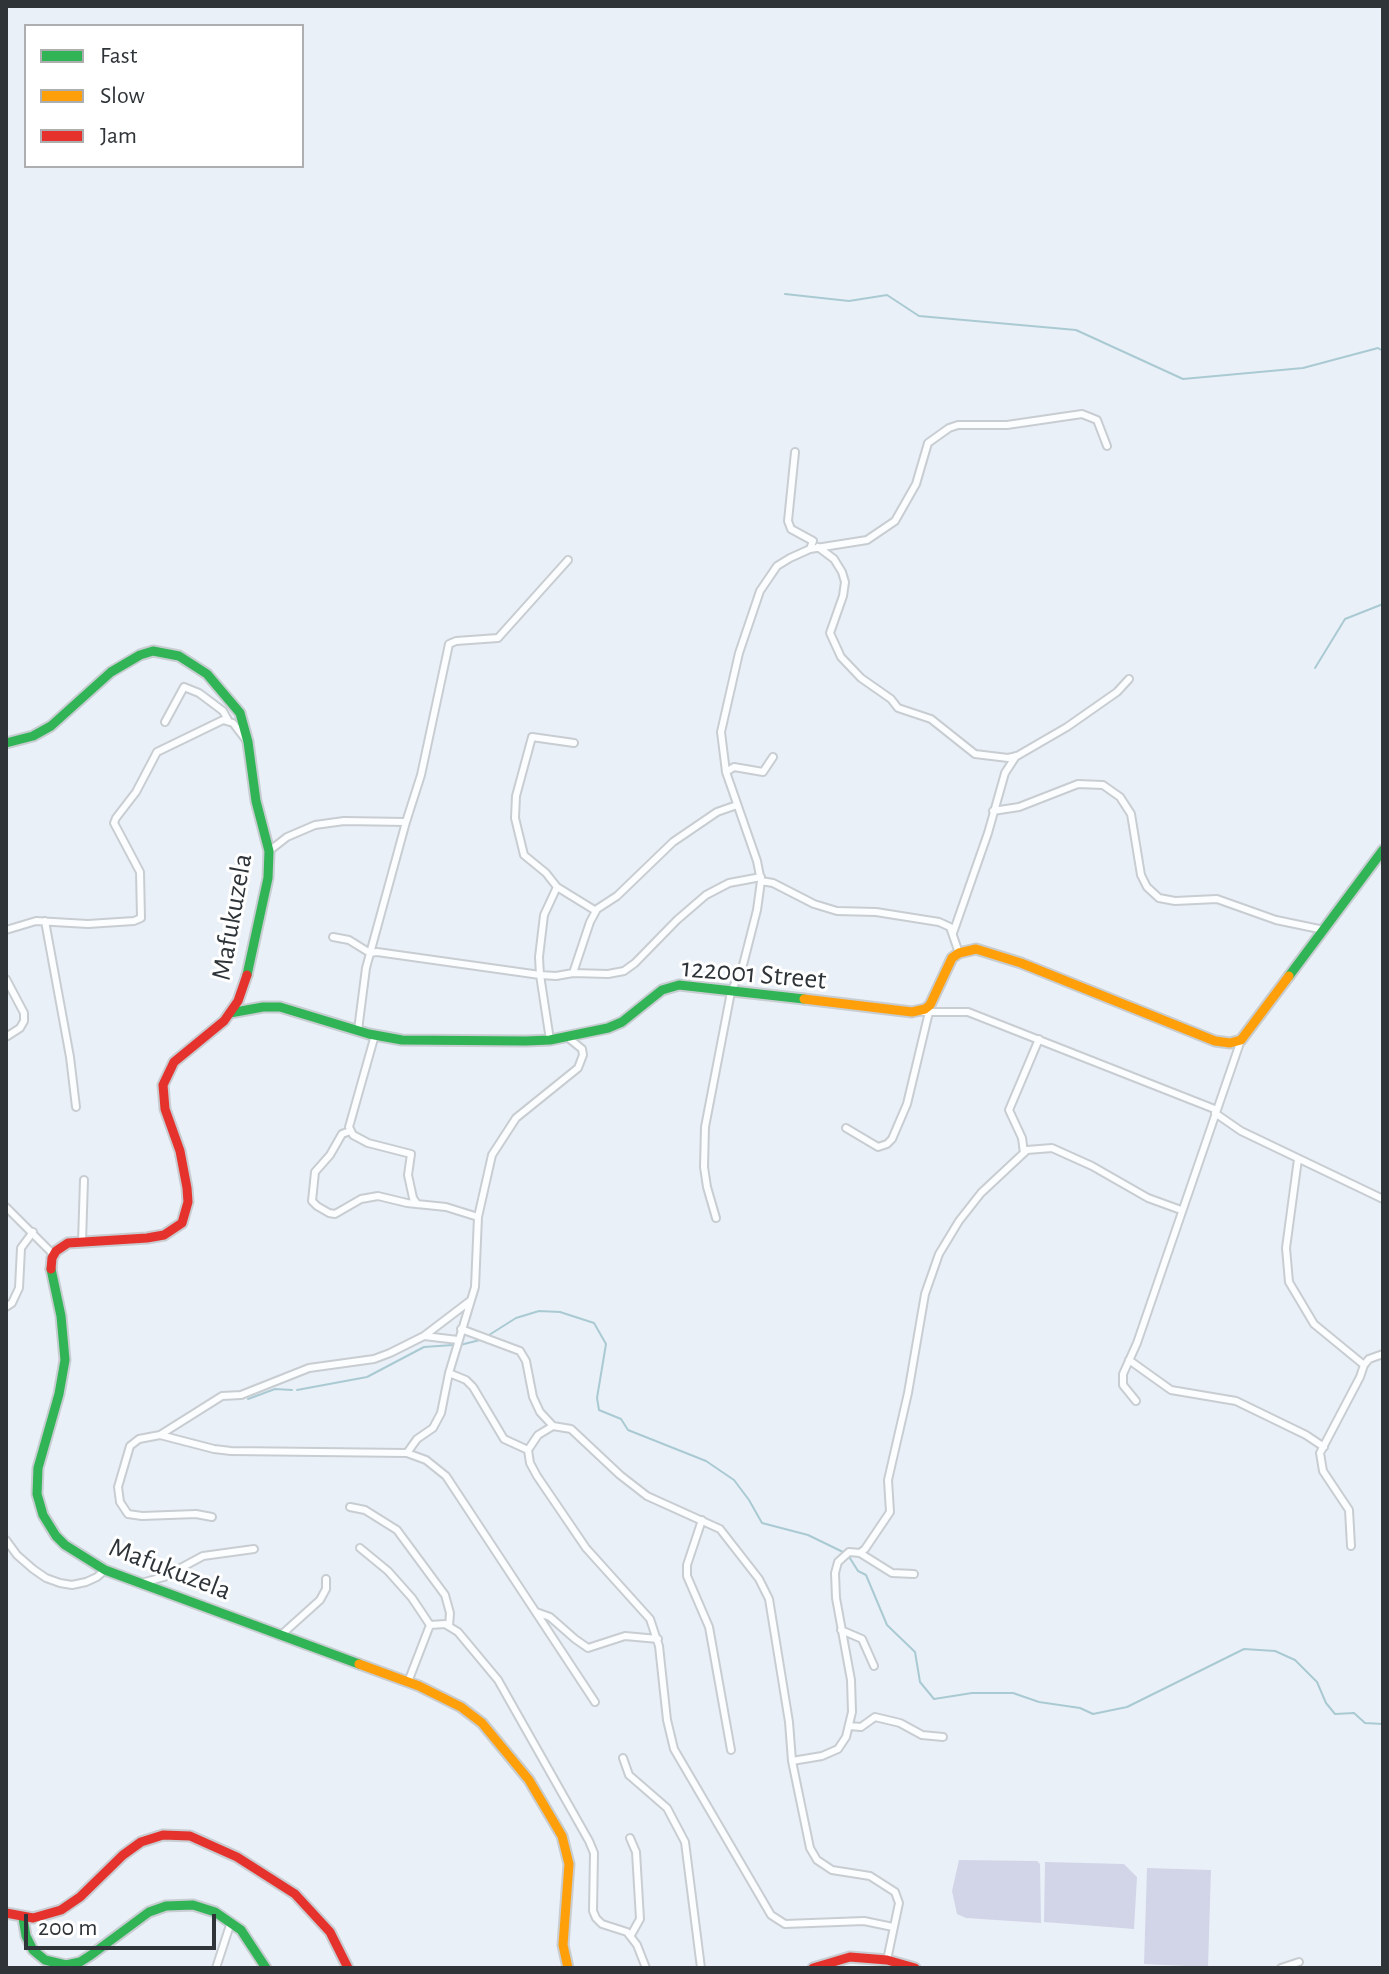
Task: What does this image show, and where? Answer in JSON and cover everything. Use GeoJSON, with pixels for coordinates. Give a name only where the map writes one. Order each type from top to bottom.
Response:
{"type":"FeatureCollection","features":[{"type":"Feature","properties":{"kind":"main road","name":"Mafukuzela"},"geometry":{"type":"LineString","coordinates":[[6,743],[33,736],[51,726],[111,672],[140,655],[153,651],[179,656],[200,669],[223,690],[240,713],[248,742],[256,801],[269,851],[268,878],[250,974],[238,1001],[230,1013],[174,1062],[163,1085],[165,1109],[180,1151],[187,1188],[188,1202],[182,1223],[172,1231],[155,1237],[68,1243],[54,1255],[51,1273],[61,1316],[65,1360],[59,1394],[38,1468],[37,1494],[43,1515],[56,1536],[76,1553],[105,1570],[441,1695],[482,1723],[512,1758],[556,1823],[569,1864],[563,1936],[568,1968]]}},
{"type":"Feature","properties":{"kind":"main road"},"geometry":{"type":"LineString","coordinates":[[924,1012],[949,962],[959,953],[976,949],[991,952],[1220,1042],[1241,1040],[1383,850]]}},
{"type":"Feature","properties":{"kind":"main road","name":"122001 Street"},"geometry":{"type":"LineString","coordinates":[[230,1013],[280,1007],[375,1035],[410,1040],[550,1040],[608,1028],[622,1022],[670,987],[679,985],[924,1012]]}},
{"type":"Feature","properties":{"kind":"main road"},"geometry":{"type":"LineString","coordinates":[[6,1913],[23,1918],[45,1915],[69,1906],[141,1842],[163,1835],[190,1836],[237,1857],[295,1894],[330,1932],[348,1968]]}},
{"type":"Feature","properties":{"kind":"main road"},"geometry":{"type":"LineString","coordinates":[[23,1918],[26,1936],[33,1950],[59,1966],[80,1962],[137,1919],[166,1906],[193,1905],[231,1922],[241,1930],[266,1968]]}},
{"type":"Feature","properties":{"kind":"main road"},"geometry":{"type":"LineString","coordinates":[[813,1968],[850,1957],[915,1968]]}},
{"type":"Feature","properties":{"kind":"street"},"geometry":{"type":"LineString","coordinates":[[716,1218],[707,1187],[703,1145],[711,1084],[731,992],[743,965],[757,910],[761,879],[726,772],[721,732],[739,653],[760,591],[777,566],[814,548],[867,540],[895,521],[916,484],[928,443],[949,428],[958,425],[1007,425],[1082,414],[1097,420],[1107,446]]}},
{"type":"Feature","properties":{"kind":"street"},"geometry":{"type":"LineString","coordinates":[[795,452],[788,521],[791,529],[812,539],[814,548],[834,559],[845,582],[830,633],[834,645],[846,663],[900,709],[931,719],[975,754],[993,758],[1016,756],[1067,727],[1117,692],[1129,679]]}},
{"type":"Feature","properties":{"kind":"street"},"geometry":{"type":"LineString","coordinates":[[358,1030],[363,981],[425,761],[449,644],[498,638],[568,560]]}},
{"type":"Feature","properties":{"kind":"street"},"geometry":{"type":"LineString","coordinates":[[165,722],[184,687],[199,693],[223,711],[248,742]]}},
{"type":"Feature","properties":{"kind":"street"},"geometry":{"type":"LineString","coordinates":[[6,930],[36,921],[88,924],[141,918],[140,872],[114,823],[116,818],[140,785],[157,752],[217,722],[228,720]]}},
{"type":"Feature","properties":{"kind":"street"},"geometry":{"type":"LineString","coordinates":[[574,743],[532,737],[514,806],[521,851],[557,887],[596,911]]}},
{"type":"Feature","properties":{"kind":"street"},"geometry":{"type":"LineString","coordinates":[[953,933],[1005,773],[1016,756]]}},
{"type":"Feature","properties":{"kind":"street"},"geometry":{"type":"LineString","coordinates":[[726,772],[734,767],[763,772],[773,757]]}},
{"type":"Feature","properties":{"kind":"street"},"geometry":{"type":"LineString","coordinates":[[993,811],[1019,807],[1078,784],[1103,785],[1120,797],[1131,814],[1141,875],[1147,887],[1159,898],[1217,899],[1265,917],[1324,930]]}},
{"type":"Feature","properties":{"kind":"street"},"geometry":{"type":"LineString","coordinates":[[573,973],[596,911],[617,896],[673,842],[717,812],[737,805]]}},
{"type":"Feature","properties":{"kind":"street"},"geometry":{"type":"LineString","coordinates":[[269,851],[287,837],[315,825],[344,821],[406,822]]}},
{"type":"Feature","properties":{"kind":"street"},"geometry":{"type":"LineString","coordinates":[[333,937],[349,940],[370,953],[540,975],[608,974],[624,971],[635,963],[706,895],[729,883],[761,879],[828,909],[921,918],[946,924],[953,933],[959,953]]}},
{"type":"Feature","properties":{"kind":"street"},"geometry":{"type":"LineString","coordinates":[[550,1040],[540,975],[541,928],[549,900],[557,887]]}},
{"type":"Feature","properties":{"kind":"street"},"geometry":{"type":"LineString","coordinates":[[45,921],[76,1107]]}},
{"type":"Feature","properties":{"kind":"street"},"geometry":{"type":"LineString","coordinates":[[6,979],[24,1013],[24,1021],[20,1028],[6,1037]]}},
{"type":"Feature","properties":{"kind":"street"},"geometry":{"type":"LineString","coordinates":[[846,1128],[878,1147],[887,1144],[907,1104],[924,1012],[968,1012],[1216,1111],[1241,1131],[1383,1199]]}},
{"type":"Feature","properties":{"kind":"street"},"geometry":{"type":"LineString","coordinates":[[350,1131],[349,1124],[375,1035]]}},
{"type":"Feature","properties":{"kind":"street"},"geometry":{"type":"LineString","coordinates":[[407,1453],[417,1439],[437,1422],[475,1287],[478,1217],[492,1155],[505,1130],[528,1106],[573,1074],[582,1061],[582,1049],[566,1036]]}},
{"type":"Feature","properties":{"kind":"street"},"geometry":{"type":"LineString","coordinates":[[1024,1153],[1022,1138],[1009,1110],[1039,1039]]}},
{"type":"Feature","properties":{"kind":"street"},"geometry":{"type":"LineString","coordinates":[[1136,1401],[1123,1385],[1123,1374],[1148,1313],[1241,1040]]}},
{"type":"Feature","properties":{"kind":"street"},"geometry":{"type":"LineString","coordinates":[[350,1131],[342,1134],[315,1172],[312,1201],[324,1211],[335,1214],[361,1199],[371,1197],[446,1207],[478,1217]]}},
{"type":"Feature","properties":{"kind":"street"},"geometry":{"type":"LineString","coordinates":[[350,1131],[378,1147],[411,1154],[408,1175],[417,1204]]}},
{"type":"Feature","properties":{"kind":"street"},"geometry":{"type":"LineString","coordinates":[[792,1761],[822,1756],[838,1749],[849,1726],[852,1693],[835,1573],[838,1562],[845,1555],[865,1549],[890,1512],[888,1480],[908,1393],[925,1294],[939,1254],[959,1221],[981,1193],[1024,1153],[1052,1148],[1092,1166],[1148,1198],[1181,1210]]}},
{"type":"Feature","properties":{"kind":"street"},"geometry":{"type":"LineString","coordinates":[[1298,1159],[1286,1248],[1289,1282],[1314,1324],[1364,1365]]}},
{"type":"Feature","properties":{"kind":"street"},"geometry":{"type":"LineString","coordinates":[[82,1242],[84,1180]]}},
{"type":"Feature","properties":{"kind":"street"},"geometry":{"type":"LineString","coordinates":[[6,1207],[54,1255]]}},
{"type":"Feature","properties":{"kind":"street"},"geometry":{"type":"LineString","coordinates":[[6,1307],[12,1303],[19,1288],[21,1248],[33,1232]]}},
{"type":"Feature","properties":{"kind":"street"},"geometry":{"type":"LineString","coordinates":[[212,1517],[196,1514],[132,1516],[123,1509],[118,1487],[130,1446],[139,1439],[160,1435],[222,1396],[241,1395],[262,1384],[309,1368],[374,1359],[424,1336],[470,1300]]}},
{"type":"Feature","properties":{"kind":"street"},"geometry":{"type":"LineString","coordinates":[[461,1329],[520,1351],[527,1366],[533,1397],[540,1412],[553,1426],[571,1429],[647,1496],[702,1520],[727,1536],[759,1579],[769,1599],[789,1722],[792,1761],[813,1855],[832,1870],[870,1876],[895,1892],[899,1903],[882,1962]]}},
{"type":"Feature","properties":{"kind":"street"},"geometry":{"type":"LineString","coordinates":[[424,1336],[458,1340]]}},
{"type":"Feature","properties":{"kind":"street"},"geometry":{"type":"LineString","coordinates":[[1351,1546],[1349,1510],[1323,1471],[1320,1453],[1364,1365],[1369,1359],[1383,1354]]}},
{"type":"Feature","properties":{"kind":"street"},"geometry":{"type":"LineString","coordinates":[[1129,1360],[1171,1390],[1236,1401],[1324,1447]]}},
{"type":"Feature","properties":{"kind":"street"},"geometry":{"type":"LineString","coordinates":[[449,1373],[466,1380],[473,1387],[504,1439],[528,1450]]}},
{"type":"Feature","properties":{"kind":"street"},"geometry":{"type":"LineString","coordinates":[[553,1426],[538,1435],[528,1450],[530,1463],[603,1570],[646,1612],[658,1639],[667,1720],[674,1749],[771,1915],[785,1924],[864,1921],[893,1927]]}},
{"type":"Feature","properties":{"kind":"street"},"geometry":{"type":"LineString","coordinates":[[160,1435],[231,1451],[407,1453],[426,1460],[446,1476],[595,1702]]}},
{"type":"Feature","properties":{"kind":"street"},"geometry":{"type":"LineString","coordinates":[[350,1507],[365,1510],[397,1530],[445,1595],[450,1613],[449,1626]]}},
{"type":"Feature","properties":{"kind":"street"},"geometry":{"type":"LineString","coordinates":[[702,1520],[687,1565],[687,1576],[709,1627],[731,1750]]}},
{"type":"Feature","properties":{"kind":"street"},"geometry":{"type":"LineString","coordinates":[[6,1540],[33,1569],[60,1583],[72,1585],[86,1582],[105,1570]]}},
{"type":"Feature","properties":{"kind":"street"},"geometry":{"type":"LineString","coordinates":[[360,1548],[388,1571],[430,1625]]}},
{"type":"Feature","properties":{"kind":"street"},"geometry":{"type":"LineString","coordinates":[[141,1583],[164,1577],[203,1556],[254,1549]]}},
{"type":"Feature","properties":{"kind":"street"},"geometry":{"type":"LineString","coordinates":[[860,1553],[892,1573],[914,1574]]}},
{"type":"Feature","properties":{"kind":"street"},"geometry":{"type":"LineString","coordinates":[[280,1636],[320,1600],[326,1589],[326,1579]]}},
{"type":"Feature","properties":{"kind":"street"},"geometry":{"type":"LineString","coordinates":[[536,1612],[550,1617],[588,1648],[625,1636],[658,1639]]}},
{"type":"Feature","properties":{"kind":"street"},"geometry":{"type":"LineString","coordinates":[[430,1625],[449,1626],[458,1632],[498,1680],[594,1853],[593,1911],[596,1918],[602,1924],[621,1928],[631,1935],[646,1968]]}},
{"type":"Feature","properties":{"kind":"street"},"geometry":{"type":"LineString","coordinates":[[408,1682],[430,1625]]}},
{"type":"Feature","properties":{"kind":"street"},"geometry":{"type":"LineString","coordinates":[[841,1630],[862,1639],[874,1666]]}},
{"type":"Feature","properties":{"kind":"street"},"geometry":{"type":"LineString","coordinates":[[849,1726],[861,1727],[875,1717],[900,1723],[919,1734],[943,1737]]}},
{"type":"Feature","properties":{"kind":"street"},"geometry":{"type":"LineString","coordinates":[[623,1758],[629,1775],[667,1808],[685,1842],[701,1968]]}},
{"type":"Feature","properties":{"kind":"street"},"geometry":{"type":"LineString","coordinates":[[630,1838],[636,1852],[640,1919],[631,1935]]}},
{"type":"Feature","properties":{"kind":"street"},"geometry":{"type":"LineString","coordinates":[[216,1968],[231,1922]]}},
{"type":"Feature","properties":{"kind":"street"},"geometry":{"type":"LineString","coordinates":[[1281,1968],[1299,1962]]}},
{"type":"Feature","properties":{"kind":"shaded area"},"geometry":{"type":"Polygon","coordinates":[[[959,1860],[1037,1861],[1040,1864],[1041,1923],[966,1918],[957,1914],[952,1891],[959,1860]]]}},
{"type":"Feature","properties":{"kind":"shaded area"},"geometry":{"type":"Polygon","coordinates":[[[1045,1862],[1124,1864],[1137,1877],[1134,1929],[1044,1922],[1045,1862]]]}},
{"type":"Feature","properties":{"kind":"shaded area"},"geometry":{"type":"Polygon","coordinates":[[[1147,1868],[1211,1870],[1208,1967],[1144,1964],[1147,1868]]]}},
{"type":"Feature","properties":{"kind":"waterway"},"geometry":{"type":"LineString","coordinates":[[785,294],[849,301],[887,295],[919,316],[1076,330],[1183,379],[1303,368],[1378,348],[1383,351]]}},
{"type":"Feature","properties":{"kind":"waterway"},"geometry":{"type":"LineString","coordinates":[[1315,668],[1345,619],[1383,604]]}},
{"type":"Feature","properties":{"kind":"waterway"},"geometry":{"type":"LineString","coordinates":[[489,1335],[516,1318],[539,1311],[560,1312],[594,1323],[606,1344],[597,1398],[599,1410],[621,1419],[628,1430],[706,1461],[734,1480],[762,1523],[808,1535],[843,1552]]}},
{"type":"Feature","properties":{"kind":"waterway"},"geometry":{"type":"LineString","coordinates":[[460,1345],[480,1340]]}},
{"type":"Feature","properties":{"kind":"waterway"},"geometry":{"type":"LineString","coordinates":[[297,1390],[367,1377],[424,1347],[453,1345]]}},
{"type":"Feature","properties":{"kind":"waterway"},"geometry":{"type":"LineString","coordinates":[[248,1399],[275,1389],[292,1390]]}},
{"type":"Feature","properties":{"kind":"waterway"},"geometry":{"type":"LineString","coordinates":[[848,1555],[858,1571],[866,1575],[887,1625],[915,1652],[920,1682],[934,1699],[972,1693],[1013,1693],[1039,1702],[1080,1708],[1093,1714],[1127,1707],[1244,1649],[1275,1651],[1295,1660],[1317,1682],[1326,1703],[1335,1714],[1354,1713],[1365,1723],[1383,1724]]}},
{"type":"Feature","properties":{"kind":"traffic: fast"},"geometry":{"type":"LineString","coordinates":[[6,743],[33,736],[51,726],[111,672],[140,655],[153,651],[179,656],[207,674],[240,713],[248,742],[256,801],[269,851],[268,878],[247,975]]}},
{"type":"Feature","properties":{"kind":"traffic: fast"},"geometry":{"type":"LineString","coordinates":[[1289,976],[1383,850]]}},
{"type":"Feature","properties":{"kind":"traffic: fast"},"geometry":{"type":"LineString","coordinates":[[230,1013],[280,1007],[369,1034],[402,1040],[526,1041],[550,1040],[608,1028],[622,1022],[662,990],[679,985],[804,999]]}},
{"type":"Feature","properties":{"kind":"traffic: fast"},"geometry":{"type":"LineString","coordinates":[[51,1269],[61,1316],[65,1360],[59,1394],[38,1468],[37,1494],[43,1515],[56,1536],[105,1570],[359,1664]]}},
{"type":"Feature","properties":{"kind":"traffic: fast"},"geometry":{"type":"LineString","coordinates":[[23,1918],[26,1936],[33,1950],[45,1960],[66,1965],[80,1962],[91,1955],[149,1912],[166,1906],[193,1905],[215,1912],[241,1930],[266,1968]]}},
{"type":"Feature","properties":{"kind":"traffic: slow"},"geometry":{"type":"LineString","coordinates":[[804,999],[912,1012],[925,1009],[930,1005],[952,958],[976,949],[1021,963],[1215,1041],[1230,1043],[1241,1040],[1289,976]]}},
{"type":"Feature","properties":{"kind":"traffic: slow"},"geometry":{"type":"LineString","coordinates":[[359,1664],[419,1686],[461,1707],[482,1723],[529,1780],[562,1836],[569,1864],[563,1945],[568,1968]]}},
{"type":"Feature","properties":{"kind":"traffic: jam"},"geometry":{"type":"LineString","coordinates":[[51,1269],[56,1251],[68,1243],[147,1238],[164,1235],[182,1223],[188,1202],[187,1188],[180,1151],[165,1109],[163,1085],[174,1062],[224,1021],[238,1001],[247,975]]}},
{"type":"Feature","properties":{"kind":"traffic: jam"},"geometry":{"type":"LineString","coordinates":[[6,1913],[33,1918],[61,1910],[80,1897],[141,1842],[163,1835],[190,1836],[237,1857],[295,1894],[330,1932],[348,1968]]}},
{"type":"Feature","properties":{"kind":"traffic: jam"},"geometry":{"type":"LineString","coordinates":[[813,1968],[850,1957],[887,1960],[915,1968]]}}]}
